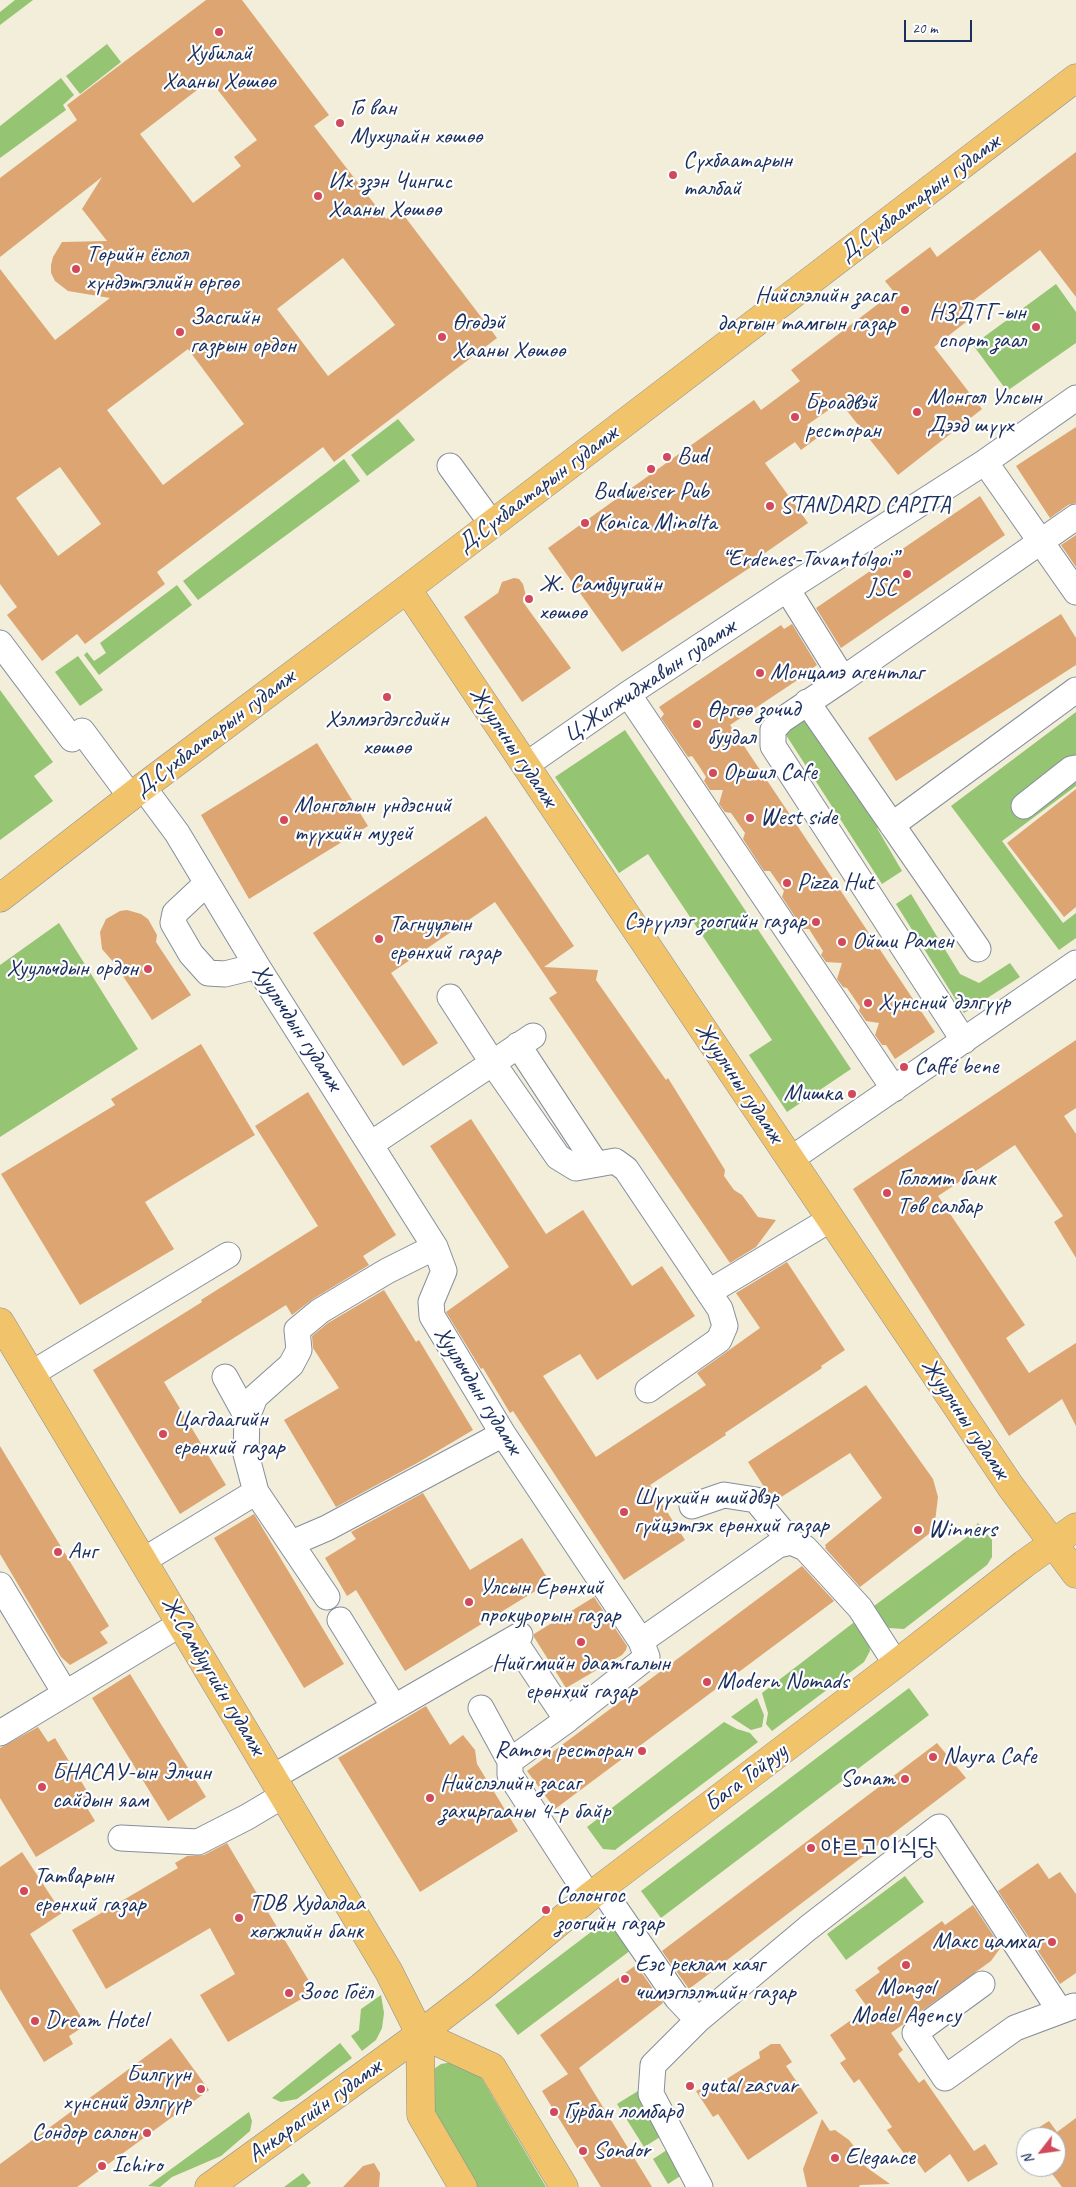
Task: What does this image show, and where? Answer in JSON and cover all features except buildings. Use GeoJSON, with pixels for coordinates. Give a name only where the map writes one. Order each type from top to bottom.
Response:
{"type":"FeatureCollection","features":[{"type":"Feature","properties":{"kind":"main road","name":"Д.Сүхбаатарын гудамж"},"geometry":{"type":"LineString","coordinates":[[0,898],[1076,78]]}},
{"type":"Feature","properties":{"kind":"main road","name":"Жуулчны гудамж"},"geometry":{"type":"LineString","coordinates":[[407,589],[1011,1488],[1076,1574]]}},
{"type":"Feature","properties":{"kind":"main road","name":"Ж.Самбуугийн гудамж"},"geometry":{"type":"LineString","coordinates":[[0,1322],[182,1623],[389,1972],[420,2034],[420,2115],[463,2187]]}},
{"type":"Feature","properties":{"kind":"main road","name":"Бага Тойруу"},"geometry":{"type":"LineString","coordinates":[[420,2034],[481,1987],[595,1892],[896,1664],[1024,1564],[1076,1527]]}},
{"type":"Feature","properties":{"kind":"main road","name":"Анкарагийн гудамж"},"geometry":{"type":"LineString","coordinates":[[209,2187],[420,2034]]}},
{"type":"Feature","properties":{"kind":"main road"},"geometry":{"type":"LineString","coordinates":[[420,2034],[492,2067],[564,2187]]}},
{"type":"Feature","properties":{"kind":"street","name":"Ц.Жигжиджавын гудамж"},"geometry":{"type":"LineString","coordinates":[[526,766],[628,694],[985,462],[1076,398]]}},
{"type":"Feature","properties":{"kind":"street"},"geometry":{"type":"LineString","coordinates":[[985,462],[1076,592]]}},
{"type":"Feature","properties":{"kind":"street"},"geometry":{"type":"LineString","coordinates":[[450,466],[492,524]]}},
{"type":"Feature","properties":{"kind":"street"},"geometry":{"type":"LineString","coordinates":[[964,1041],[773,746],[773,730],[782,720],[807,702],[1076,517]]}},
{"type":"Feature","properties":{"kind":"street"},"geometry":{"type":"LineString","coordinates":[[787,589],[843,679]]}},
{"type":"Feature","properties":{"kind":"street","name":"Хуульчдын гудамж"},"geometry":{"type":"LineString","coordinates":[[0,643],[77,735],[137,792],[176,833],[257,966],[372,1144],[435,1247],[444,1271],[431,1302],[432,1316],[503,1434],[641,1641]]}},
{"type":"Feature","properties":{"kind":"street"},"geometry":{"type":"LineString","coordinates":[[892,825],[1076,690]]}},
{"type":"Feature","properties":{"kind":"street"},"geometry":{"type":"LineString","coordinates":[[628,694],[894,1089]]}},
{"type":"Feature","properties":{"kind":"street"},"geometry":{"type":"LineString","coordinates":[[807,702],[978,949]]}},
{"type":"Feature","properties":{"kind":"street"},"geometry":{"type":"LineString","coordinates":[[1024,806],[1070,769],[1076,768]]}},
{"type":"Feature","properties":{"kind":"street"},"geometry":{"type":"LineString","coordinates":[[207,883],[175,913],[173,922],[192,954],[208,973],[224,974],[257,966]]}},
{"type":"Feature","properties":{"kind":"street"},"geometry":{"type":"LineString","coordinates":[[791,1159],[1076,963]]}},
{"type":"Feature","properties":{"kind":"street"},"geometry":{"type":"LineString","coordinates":[[450,997],[492,1062],[558,1157],[576,1168],[615,1161],[626,1169],[720,1309],[725,1326],[719,1340],[648,1390]]}},
{"type":"Feature","properties":{"kind":"street"},"geometry":{"type":"LineString","coordinates":[[372,1144],[525,1040],[596,1164]]}},
{"type":"Feature","properties":{"kind":"street"},"geometry":{"type":"LineString","coordinates":[[709,1292],[831,1219]]}},
{"type":"Feature","properties":{"kind":"street"},"geometry":{"type":"LineString","coordinates":[[327,1597],[256,1492],[246,1454],[247,1417],[255,1397],[291,1365],[299,1350],[297,1330],[302,1325],[320,1311],[387,1271],[435,1247]]}},
{"type":"Feature","properties":{"kind":"street"},"geometry":{"type":"LineString","coordinates":[[31,1374],[228,1255]]}},
{"type":"Feature","properties":{"kind":"street"},"geometry":{"type":"LineString","coordinates":[[225,1377],[247,1417]]}},
{"type":"Feature","properties":{"kind":"street"},"geometry":{"type":"LineString","coordinates":[[292,1543],[344,1519],[503,1434]]}},
{"type":"Feature","properties":{"kind":"street"},"geometry":{"type":"LineString","coordinates":[[144,1560],[256,1492]]}},
{"type":"Feature","properties":{"kind":"street"},"geometry":{"type":"LineString","coordinates":[[692,1506],[724,1495],[756,1500],[791,1542],[805,1548],[860,1608],[896,1664]]}},
{"type":"Feature","properties":{"kind":"street"},"geometry":{"type":"LineString","coordinates":[[510,1761],[567,1720],[647,1657],[641,1641],[778,1544],[791,1542]]}},
{"type":"Feature","properties":{"kind":"street"},"geometry":{"type":"LineString","coordinates":[[0,1584],[66,1693]]}},
{"type":"Feature","properties":{"kind":"street"},"geometry":{"type":"LineString","coordinates":[[340,1620],[394,1707]]}},
{"type":"Feature","properties":{"kind":"street"},"geometry":{"type":"LineString","coordinates":[[0,1733],[182,1623]]}},
{"type":"Feature","properties":{"kind":"street"},"geometry":{"type":"LineString","coordinates":[[121,1838],[198,1842],[247,1817],[279,1786],[394,1707],[517,1637],[567,1720]]}},
{"type":"Feature","properties":{"kind":"street"},"geometry":{"type":"LineString","coordinates":[[481,1708],[510,1761],[510,1775],[595,1892],[677,1998],[698,2020]]}},
{"type":"Feature","properties":{"kind":"street"},"geometry":{"type":"LineString","coordinates":[[697,2186],[652,2094],[653,2065],[698,2020],[808,1928],[939,1827],[1068,2008],[1015,2028],[945,2078],[915,2033],[982,1984]]}},
{"type":"Feature","properties":{"kind":"green space"},"geometry":{"type":"Polygon","coordinates":[[[15,0],[33,0],[0,25],[0,12],[15,0]]]}},
{"type":"Feature","properties":{"kind":"green space"},"geometry":{"type":"Polygon","coordinates":[[[107,44],[121,62],[80,94],[66,76],[107,44]]]}},
{"type":"Feature","properties":{"kind":"green space"},"geometry":{"type":"Polygon","coordinates":[[[61,78],[74,95],[63,105],[66,110],[0,158],[0,126],[61,78]]]}},
{"type":"Feature","properties":{"kind":"green space","name":"НЗДТГ-ын спорт заал"},"geometry":{"type":"Polygon","coordinates":[[[1056,284],[1076,312],[1076,343],[1007,391],[973,345],[1056,284]]]}},
{"type":"Feature","properties":{"kind":"green space"},"geometry":{"type":"Polygon","coordinates":[[[398,419],[415,440],[367,476],[351,455],[398,419]]]}},
{"type":"Feature","properties":{"kind":"green space"},"geometry":{"type":"Polygon","coordinates":[[[344,459],[360,481],[198,600],[183,581],[344,459]]]}},
{"type":"Feature","properties":{"kind":"green space"},"geometry":{"type":"Polygon","coordinates":[[[177,585],[192,605],[99,675],[84,655],[87,652],[94,661],[106,653],[100,643],[177,585]]]}},
{"type":"Feature","properties":{"kind":"green space"},"geometry":{"type":"Polygon","coordinates":[[[78,656],[103,690],[80,706],[55,672],[78,656]]]}},
{"type":"Feature","properties":{"kind":"green space"},"geometry":{"type":"Polygon","coordinates":[[[0,690],[53,762],[34,776],[53,801],[0,840],[0,690]]]}},
{"type":"Feature","properties":{"kind":"green space"},"geometry":{"type":"Polygon","coordinates":[[[812,706],[885,823],[877,828],[902,871],[882,884],[786,735],[792,720],[812,706]]]}},
{"type":"Feature","properties":{"kind":"green space"},"geometry":{"type":"Polygon","coordinates":[[[1076,712],[1076,786],[1002,841],[1063,923],[1076,913],[1076,938],[1059,950],[951,806],[1076,712]]]}},
{"type":"Feature","properties":{"kind":"green space"},"geometry":{"type":"Polygon","coordinates":[[[625,730],[851,1069],[787,1112],[749,1055],[772,1040],[648,854],[619,873],[555,777],[625,730]]]}},
{"type":"Feature","properties":{"kind":"green space"},"geometry":{"type":"Polygon","coordinates":[[[911,894],[960,974],[979,983],[1010,963],[1020,977],[964,1013],[896,904],[911,894]]]}},
{"type":"Feature","properties":{"kind":"green space"},"geometry":{"type":"Polygon","coordinates":[[[59,923],[138,1049],[0,1137],[0,965],[59,923]]]}},
{"type":"Feature","properties":{"kind":"green space"},"geometry":{"type":"Polygon","coordinates":[[[978,1523],[992,1540],[992,1557],[987,1565],[904,1629],[889,1628],[879,1620],[872,1612],[874,1606],[967,1537],[978,1523]]]}},
{"type":"Feature","properties":{"kind":"green space"},"geometry":{"type":"Polygon","coordinates":[[[857,1620],[869,1639],[870,1651],[864,1662],[772,1731],[766,1724],[768,1713],[762,1693],[857,1620]]]}},
{"type":"Feature","properties":{"kind":"green space"},"geometry":{"type":"Polygon","coordinates":[[[909,1688],[929,1715],[661,1918],[641,1891],[909,1688]]]}},
{"type":"Feature","properties":{"kind":"green space"},"geometry":{"type":"Polygon","coordinates":[[[757,1698],[764,1715],[762,1727],[751,1730],[731,1717],[757,1698]]]}},
{"type":"Feature","properties":{"kind":"green space"},"geometry":{"type":"Polygon","coordinates":[[[724,1722],[750,1733],[758,1742],[615,1850],[603,1849],[587,1827],[724,1722]]]}},
{"type":"Feature","properties":{"kind":"green space"},"geometry":{"type":"Polygon","coordinates":[[[905,1876],[924,1902],[846,1960],[827,1934],[905,1876]]]}},
{"type":"Feature","properties":{"kind":"green space"},"geometry":{"type":"Polygon","coordinates":[[[612,1916],[635,1947],[518,2035],[495,2005],[612,1916]]]}},
{"type":"Feature","properties":{"kind":"green space"},"geometry":{"type":"Polygon","coordinates":[[[381,1995],[384,2013],[382,2028],[376,2040],[362,2051],[351,2036],[359,2030],[361,2009],[381,1995]]]}},
{"type":"Feature","properties":{"kind":"green space"},"geometry":{"type":"Polygon","coordinates":[[[340,2043],[352,2058],[297,2099],[281,2102],[272,2098],[340,2043]]]}},
{"type":"Feature","properties":{"kind":"green space"},"geometry":{"type":"Polygon","coordinates":[[[453,2062],[476,2071],[481,2077],[546,2187],[476,2187],[430,2111],[431,2071],[441,2064],[453,2062]]]}},
{"type":"Feature","properties":{"kind":"green space"},"geometry":{"type":"Polygon","coordinates":[[[638,2091],[665,2134],[644,2147],[617,2104],[638,2091]]]}},
{"type":"Feature","properties":{"kind":"green space"},"geometry":{"type":"Polygon","coordinates":[[[249,2112],[252,2121],[250,2131],[221,2156],[172,2177],[160,2187],[148,2186],[249,2112]]]}},
{"type":"Feature","properties":{"kind":"green space"},"geometry":{"type":"Polygon","coordinates":[[[670,2148],[685,2173],[668,2184],[653,2159],[670,2148]]]}},
{"type":"Feature","properties":{"kind":"green space"},"geometry":{"type":"Polygon","coordinates":[[[303,2173],[311,2183],[306,2187],[284,2187],[303,2173]]]}},
{"type":"Feature","properties":{"kind":"place","name":"Хубилай Хааны Хөшөө"},"geometry":{"type":"Point","coordinates":[219,32]}},
{"type":"Feature","properties":{"kind":"place","name":"Го ван Мухулайн хөшөө"},"geometry":{"type":"Point","coordinates":[340,123]}},
{"type":"Feature","properties":{"kind":"place","name":"Сүхбаатарын талбай"},"geometry":{"type":"Point","coordinates":[673,175]}},
{"type":"Feature","properties":{"kind":"place","name":"Их эзэн Чингис Хааны Хөшөө"},"geometry":{"type":"Point","coordinates":[318,196]}},
{"type":"Feature","properties":{"kind":"place","name":"Төрийн ёслол хүндэтгэлийн өргөө"},"geometry":{"type":"Point","coordinates":[76,269]}},
{"type":"Feature","properties":{"kind":"place","name":"Нийслэлийн засаг даргын тамгын газар"},"geometry":{"type":"Point","coordinates":[905,310]}},
{"type":"Feature","properties":{"kind":"place","name":"НЗДТГ-ын спорт заал"},"geometry":{"type":"Point","coordinates":[1036,327]}},
{"type":"Feature","properties":{"kind":"place","name":"Засгийн газрын ордон"},"geometry":{"type":"Point","coordinates":[180,332]}},
{"type":"Feature","properties":{"kind":"place","name":"Өгөдэй Хааны Хөшөө"},"geometry":{"type":"Point","coordinates":[442,337]}},
{"type":"Feature","properties":{"kind":"place","name":"Монгол Улсын Дээд шүүх"},"geometry":{"type":"Point","coordinates":[917,412]}},
{"type":"Feature","properties":{"kind":"place","name":"Броадвэй ресторан"},"geometry":{"type":"Point","coordinates":[795,417]}},
{"type":"Feature","properties":{"kind":"place","name":"Bud"},"geometry":{"type":"Point","coordinates":[667,457]}},
{"type":"Feature","properties":{"kind":"place","name":"Budweiser Pub"},"geometry":{"type":"Point","coordinates":[651,469]}},
{"type":"Feature","properties":{"kind":"place","name":"STANDARD CAPITA"},"geometry":{"type":"Point","coordinates":[770,506]}},
{"type":"Feature","properties":{"kind":"place","name":"Konica Minolta"},"geometry":{"type":"Point","coordinates":[585,523]}},
{"type":"Feature","properties":{"kind":"place","name":"“Erdenes-Tavantolgoi” JSC"},"geometry":{"type":"Point","coordinates":[907,574]}},
{"type":"Feature","properties":{"kind":"place","name":"Ж. Самбуугийн хөшөө"},"geometry":{"type":"Point","coordinates":[529,599]}},
{"type":"Feature","properties":{"kind":"place","name":"Монцамэ агентлаг"},"geometry":{"type":"Point","coordinates":[760,673]}},
{"type":"Feature","properties":{"kind":"place","name":"Хэлмэгдэгсдийн хөшөө"},"geometry":{"type":"Point","coordinates":[387,697]}},
{"type":"Feature","properties":{"kind":"place","name":"Өргөө зочид буудал"},"geometry":{"type":"Point","coordinates":[697,724]}},
{"type":"Feature","properties":{"kind":"place","name":"Оршил Cafe"},"geometry":{"type":"Point","coordinates":[713,773]}},
{"type":"Feature","properties":{"kind":"place","name":"West side"},"geometry":{"type":"Point","coordinates":[750,818]}},
{"type":"Feature","properties":{"kind":"place","name":"Монголын үндэсний түүхийн музей"},"geometry":{"type":"Point","coordinates":[284,820]}},
{"type":"Feature","properties":{"kind":"place","name":"Pizza Hut"},"geometry":{"type":"Point","coordinates":[787,883]}},
{"type":"Feature","properties":{"kind":"place","name":"Сэрүүлэг зоогийн газар"},"geometry":{"type":"Point","coordinates":[816,922]}},
{"type":"Feature","properties":{"kind":"place","name":"Тагнуулын ерөнхий газар"},"geometry":{"type":"Point","coordinates":[379,939]}},
{"type":"Feature","properties":{"kind":"place","name":"Ойши Рамен"},"geometry":{"type":"Point","coordinates":[842,942]}},
{"type":"Feature","properties":{"kind":"place","name":"Хуульчдын ордон"},"geometry":{"type":"Point","coordinates":[148,969]}},
{"type":"Feature","properties":{"kind":"place","name":"Хүнсний дэлгүүр"},"geometry":{"type":"Point","coordinates":[868,1003]}},
{"type":"Feature","properties":{"kind":"place","name":"Caffé bene"},"geometry":{"type":"Point","coordinates":[904,1067]}},
{"type":"Feature","properties":{"kind":"place","name":"Мишка"},"geometry":{"type":"Point","coordinates":[852,1094]}},
{"type":"Feature","properties":{"kind":"place","name":"Голомт банк Төв салбар"},"geometry":{"type":"Point","coordinates":[887,1193]}},
{"type":"Feature","properties":{"kind":"place","name":"Цагдаагийн ерөнхий газар"},"geometry":{"type":"Point","coordinates":[163,1434]}},
{"type":"Feature","properties":{"kind":"place","name":"Шүүхийн шийдвэр гүйцэтгэх ерөнхий газар"},"geometry":{"type":"Point","coordinates":[624,1512]}},
{"type":"Feature","properties":{"kind":"place","name":"Winners"},"geometry":{"type":"Point","coordinates":[918,1530]}},
{"type":"Feature","properties":{"kind":"place","name":"Анг"},"geometry":{"type":"Point","coordinates":[58,1552]}},
{"type":"Feature","properties":{"kind":"place","name":"Улсын Ерөнхий прокурорын газар"},"geometry":{"type":"Point","coordinates":[469,1602]}},
{"type":"Feature","properties":{"kind":"place","name":"Нийгмийн даатгалын ерөнхий газар"},"geometry":{"type":"Point","coordinates":[581,1642]}},
{"type":"Feature","properties":{"kind":"place","name":"Modern Nomads"},"geometry":{"type":"Point","coordinates":[707,1682]}},
{"type":"Feature","properties":{"kind":"place","name":"Ramon ресторан"},"geometry":{"type":"Point","coordinates":[642,1751]}},
{"type":"Feature","properties":{"kind":"place","name":"Nayra Cafe"},"geometry":{"type":"Point","coordinates":[933,1757]}},
{"type":"Feature","properties":{"kind":"place","name":"Sonam"},"geometry":{"type":"Point","coordinates":[905,1779]}},
{"type":"Feature","properties":{"kind":"place","name":"БНАСАУ-ын Элчин сайдын яам"},"geometry":{"type":"Point","coordinates":[42,1787]}},
{"type":"Feature","properties":{"kind":"place","name":"Нийслэлийн засаг захиргааны 4-р байр"},"geometry":{"type":"Point","coordinates":[430,1798]}},
{"type":"Feature","properties":{"kind":"place","name":"야르고이식당"},"geometry":{"type":"Point","coordinates":[811,1848]}},
{"type":"Feature","properties":{"kind":"place","name":"Татварын ерөнхий газар"},"geometry":{"type":"Point","coordinates":[24,1891]}},
{"type":"Feature","properties":{"kind":"place","name":"Солонгос зоогийн газар"},"geometry":{"type":"Point","coordinates":[546,1910]}},
{"type":"Feature","properties":{"kind":"place","name":"TDB Худалдаа хөгжлийн банк"},"geometry":{"type":"Point","coordinates":[239,1918]}},
{"type":"Feature","properties":{"kind":"place","name":"Макс цамхаг"},"geometry":{"type":"Point","coordinates":[1052,1942]}},
{"type":"Feature","properties":{"kind":"place","name":"Mongol Model Agency"},"geometry":{"type":"Point","coordinates":[906,1965]}},
{"type":"Feature","properties":{"kind":"place","name":"Еэс реклам хаяг чимэглэлтийн газар"},"geometry":{"type":"Point","coordinates":[625,1979]}},
{"type":"Feature","properties":{"kind":"place","name":"Зоос Гоёл"},"geometry":{"type":"Point","coordinates":[289,1993]}},
{"type":"Feature","properties":{"kind":"place","name":"Dream Hotel"},"geometry":{"type":"Point","coordinates":[35,2021]}},
{"type":"Feature","properties":{"kind":"place","name":"gutal zasvar"},"geometry":{"type":"Point","coordinates":[690,2086]}},
{"type":"Feature","properties":{"kind":"place","name":"Билгүүн хүнсний дэлгүүр"},"geometry":{"type":"Point","coordinates":[201,2089]}},
{"type":"Feature","properties":{"kind":"place","name":"Гурбан ломбард"},"geometry":{"type":"Point","coordinates":[554,2112]}},
{"type":"Feature","properties":{"kind":"place","name":"Сондор салон"},"geometry":{"type":"Point","coordinates":[147,2133]}},
{"type":"Feature","properties":{"kind":"place","name":"Sondor"},"geometry":{"type":"Point","coordinates":[583,2151]}},
{"type":"Feature","properties":{"kind":"place","name":"Elegance"},"geometry":{"type":"Point","coordinates":[835,2158]}},
{"type":"Feature","properties":{"kind":"place","name":"Ichiro"},"geometry":{"type":"Point","coordinates":[102,2166]}}]}
